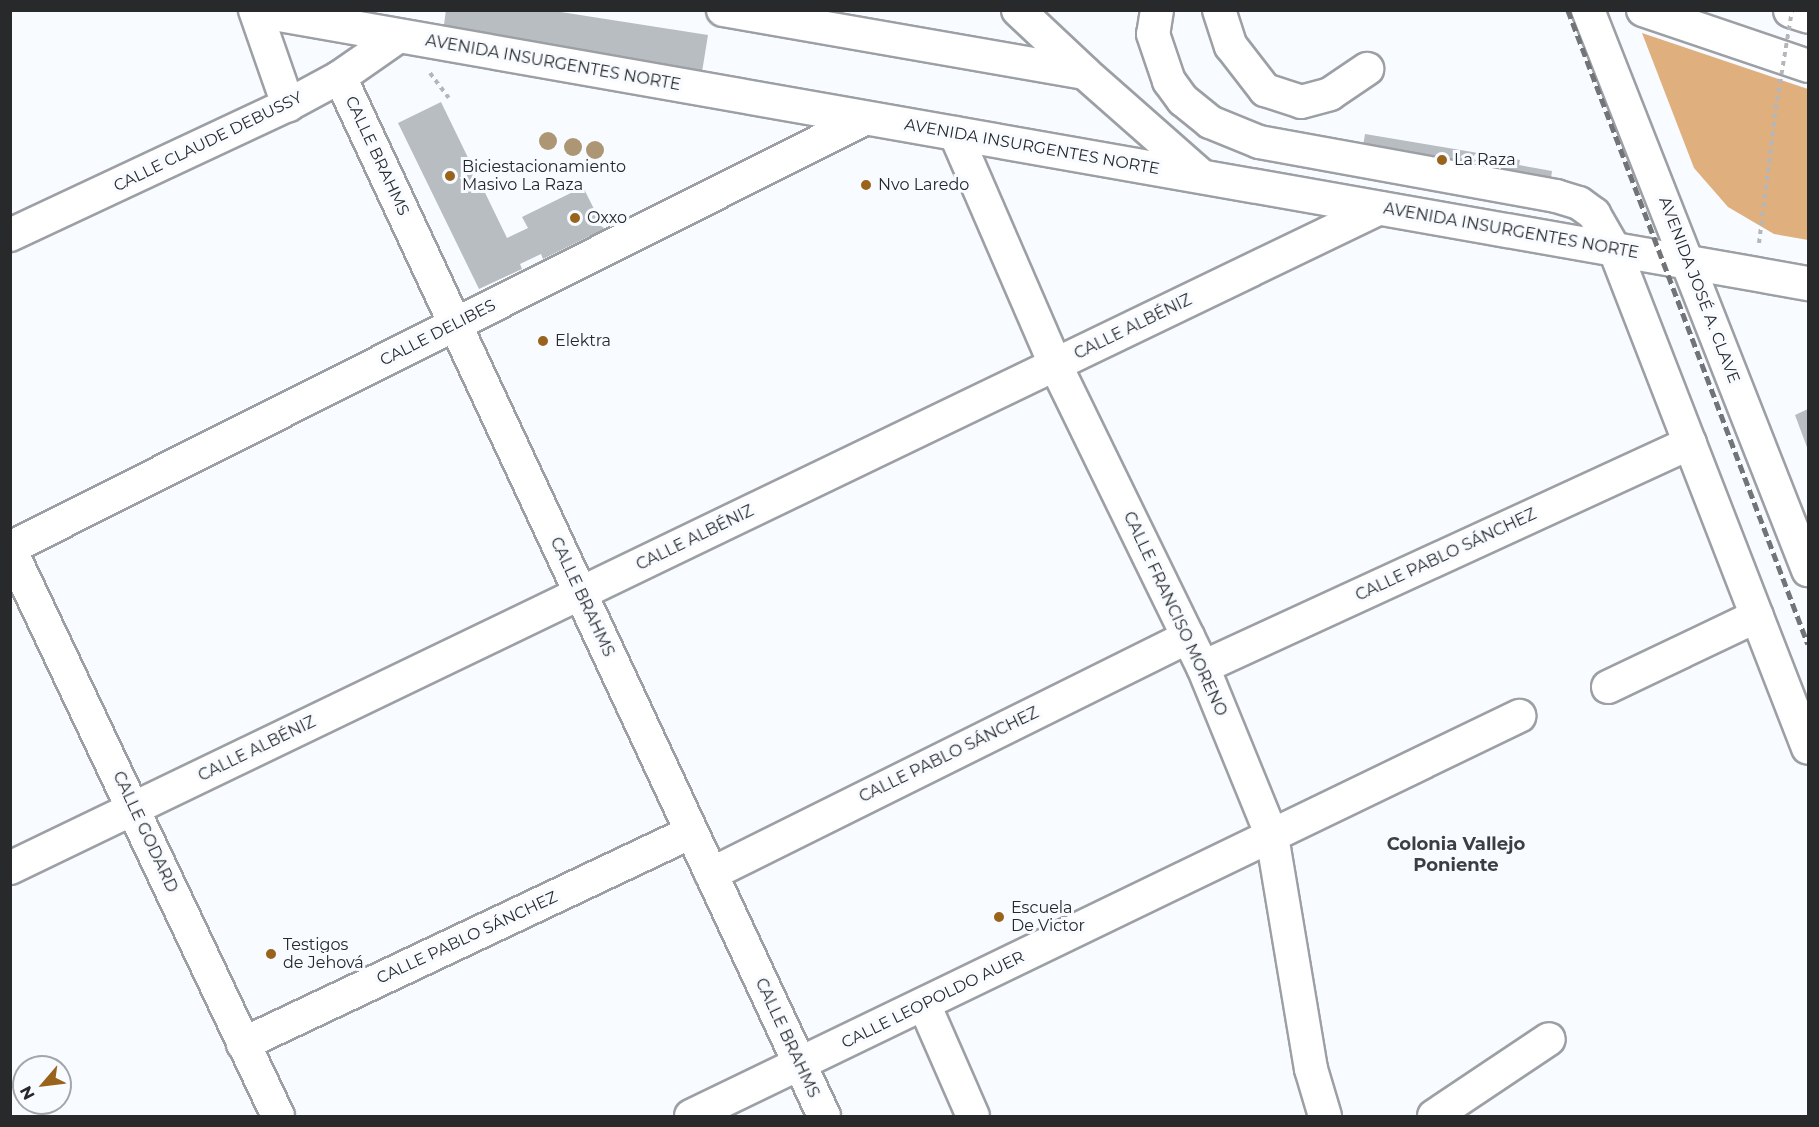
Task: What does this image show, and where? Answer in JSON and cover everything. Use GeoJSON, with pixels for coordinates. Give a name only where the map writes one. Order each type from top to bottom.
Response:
{"type":"FeatureCollection","features":[{"type":"Feature","properties":{"kind":"main road","name":"AVENIDA INSURGENTES NORTE"},"geometry":{"type":"LineString","coordinates":[[255,10],[1809,283]]}},
{"type":"Feature","properties":{"kind":"main road"},"geometry":{"type":"LineString","coordinates":[[1791,10],[1809,16]]}},
{"type":"Feature","properties":{"kind":"street"},"geometry":{"type":"LineString","coordinates":[[255,10],[288,105]]}},
{"type":"Feature","properties":{"kind":"street"},"geometry":{"type":"LineString","coordinates":[[723,10],[1085,73]]}},
{"type":"Feature","properties":{"kind":"street"},"geometry":{"type":"LineString","coordinates":[[1018,10],[1085,73],[1203,177]]}},
{"type":"Feature","properties":{"kind":"street"},"geometry":{"type":"LineString","coordinates":[[1157,10],[1153,34],[1169,81],[1210,122],[1260,142],[1579,203],[1604,226],[1809,748]]}},
{"type":"Feature","properties":{"kind":"street"},"geometry":{"type":"LineString","coordinates":[[1219,10],[1231,46],[1265,90],[1301,102],[1330,94],[1367,69]]}},
{"type":"Feature","properties":{"kind":"street","name":"AVENIDA JOSÉ A. CLAVE"},"geometry":{"type":"LineString","coordinates":[[1588,10],[1809,570]]}},
{"type":"Feature","properties":{"kind":"street"},"geometry":{"type":"LineString","coordinates":[[1643,10],[1809,66]]}},
{"type":"Feature","properties":{"kind":"street","name":"CALLE CLAUDE DEBUSSY"},"geometry":{"type":"LineString","coordinates":[[10,235],[288,105],[340,77],[399,36]]}},
{"type":"Feature","properties":{"kind":"street","name":"CALLE BRAHMS"},"geometry":{"type":"LineString","coordinates":[[340,77],[824,1116]]}},
{"type":"Feature","properties":{"kind":"street","name":"CALLE DELIBES"},"geometry":{"type":"LineString","coordinates":[[10,548],[866,118]]}},
{"type":"Feature","properties":{"kind":"street","name":"CALLE FRANCISO MORENO"},"geometry":{"type":"LineString","coordinates":[[954,133],[1055,364],[1203,667],[1272,836],[1311,1070],[1325,1116]]}},
{"type":"Feature","properties":{"kind":"street","name":"CALLE ALBÉNIZ"},"geometry":{"type":"LineString","coordinates":[[10,868],[1380,208]]}},
{"type":"Feature","properties":{"kind":"street","name":"CALLE PABLO SÁNCHEZ"},"geometry":{"type":"LineString","coordinates":[[1203,667],[1690,443]]}},
{"type":"Feature","properties":{"kind":"street","name":"CALLE GODARD"},"geometry":{"type":"LineString","coordinates":[[10,548],[278,1116]]}},
{"type":"Feature","properties":{"kind":"street"},"geometry":{"type":"LineString","coordinates":[[1608,687],[1757,616]]}},
{"type":"Feature","properties":{"kind":"street","name":"CALLE PABLO SÁNCHEZ"},"geometry":{"type":"LineString","coordinates":[[711,874],[1188,637]]}},
{"type":"Feature","properties":{"kind":"street","name":"CALLE LEOPOLDO AUER"},"geometry":{"type":"LineString","coordinates":[[691,1116],[1519,716]]}},
{"type":"Feature","properties":{"kind":"street","name":"CALLE PABLO SÁNCHEZ"},"geometry":{"type":"LineString","coordinates":[[243,1044],[692,832]]}},
{"type":"Feature","properties":{"kind":"street"},"geometry":{"type":"LineString","coordinates":[[924,1004],[973,1116]]}},
{"type":"Feature","properties":{"kind":"street"},"geometry":{"type":"LineString","coordinates":[[1434,1116],[1549,1039]]}},
{"type":"Feature","properties":{"kind":"path"},"geometry":{"type":"LineString","coordinates":[[1755,273],[1791,10]]}},
{"type":"Feature","properties":{"kind":"path"},"geometry":{"type":"LineString","coordinates":[[428,70],[449,98]]}},
{"type":"Feature","properties":{"kind":"shaded area"},"geometry":{"type":"Polygon","coordinates":[[[1642,33],[1808,89],[1808,240],[1774,234],[1728,207],[1694,168],[1642,33]]]}},
{"type":"Feature","properties":{"kind":"building"},"geometry":{"type":"Polygon","coordinates":[[[446,10],[548,10],[708,35],[702,72],[443,32],[446,10]]]}},
{"type":"Feature","properties":{"kind":"building","name":"Biciestacionamiento Masivo La Raza"},"geometry":{"type":"Polygon","coordinates":[[[441,102],[507,238],[528,228],[522,217],[583,187],[604,229],[543,259],[541,254],[520,264],[522,269],[479,289],[398,123],[441,102]]]}},
{"type":"Feature","properties":{"kind":"building"},"geometry":{"type":"Polygon","coordinates":[[[1365,134],[1520,160],[1519,165],[1552,171],[1550,186],[1361,159],[1365,134]]]}},
{"type":"Feature","properties":{"kind":"building"},"geometry":{"type":"Polygon","coordinates":[[[1808,409],[1808,450],[1795,415],[1808,409]]]}},
{"type":"Feature","properties":{"kind":"railway"},"geometry":{"type":"LineString","coordinates":[[1568,10],[1808,644]]}},
{"type":"Feature","properties":{"kind":"place","name":"La Raza"},"geometry":{"type":"Point","coordinates":[1442,160]}},
{"type":"Feature","properties":{"kind":"place","name":"Biciestacionamiento Masivo La Raza"},"geometry":{"type":"Point","coordinates":[450,176]}},
{"type":"Feature","properties":{"kind":"place","name":"Nvo Laredo"},"geometry":{"type":"Point","coordinates":[866,185]}},
{"type":"Feature","properties":{"kind":"place","name":"Oxxo"},"geometry":{"type":"Point","coordinates":[575,218]}},
{"type":"Feature","properties":{"kind":"place","name":"Elektra"},"geometry":{"type":"Point","coordinates":[543,341]}},
{"type":"Feature","properties":{"kind":"place","name":"Escuela De Victor"},"geometry":{"type":"Point","coordinates":[999,917]}},
{"type":"Feature","properties":{"kind":"place","name":"Testigos de Jehová"},"geometry":{"type":"Point","coordinates":[271,954]}},
{"type":"Feature","properties":{"kind":"district","name":"Colonia Vallejo Poniente"},"geometry":{"type":"Point","coordinates":[1456,855]}}]}
